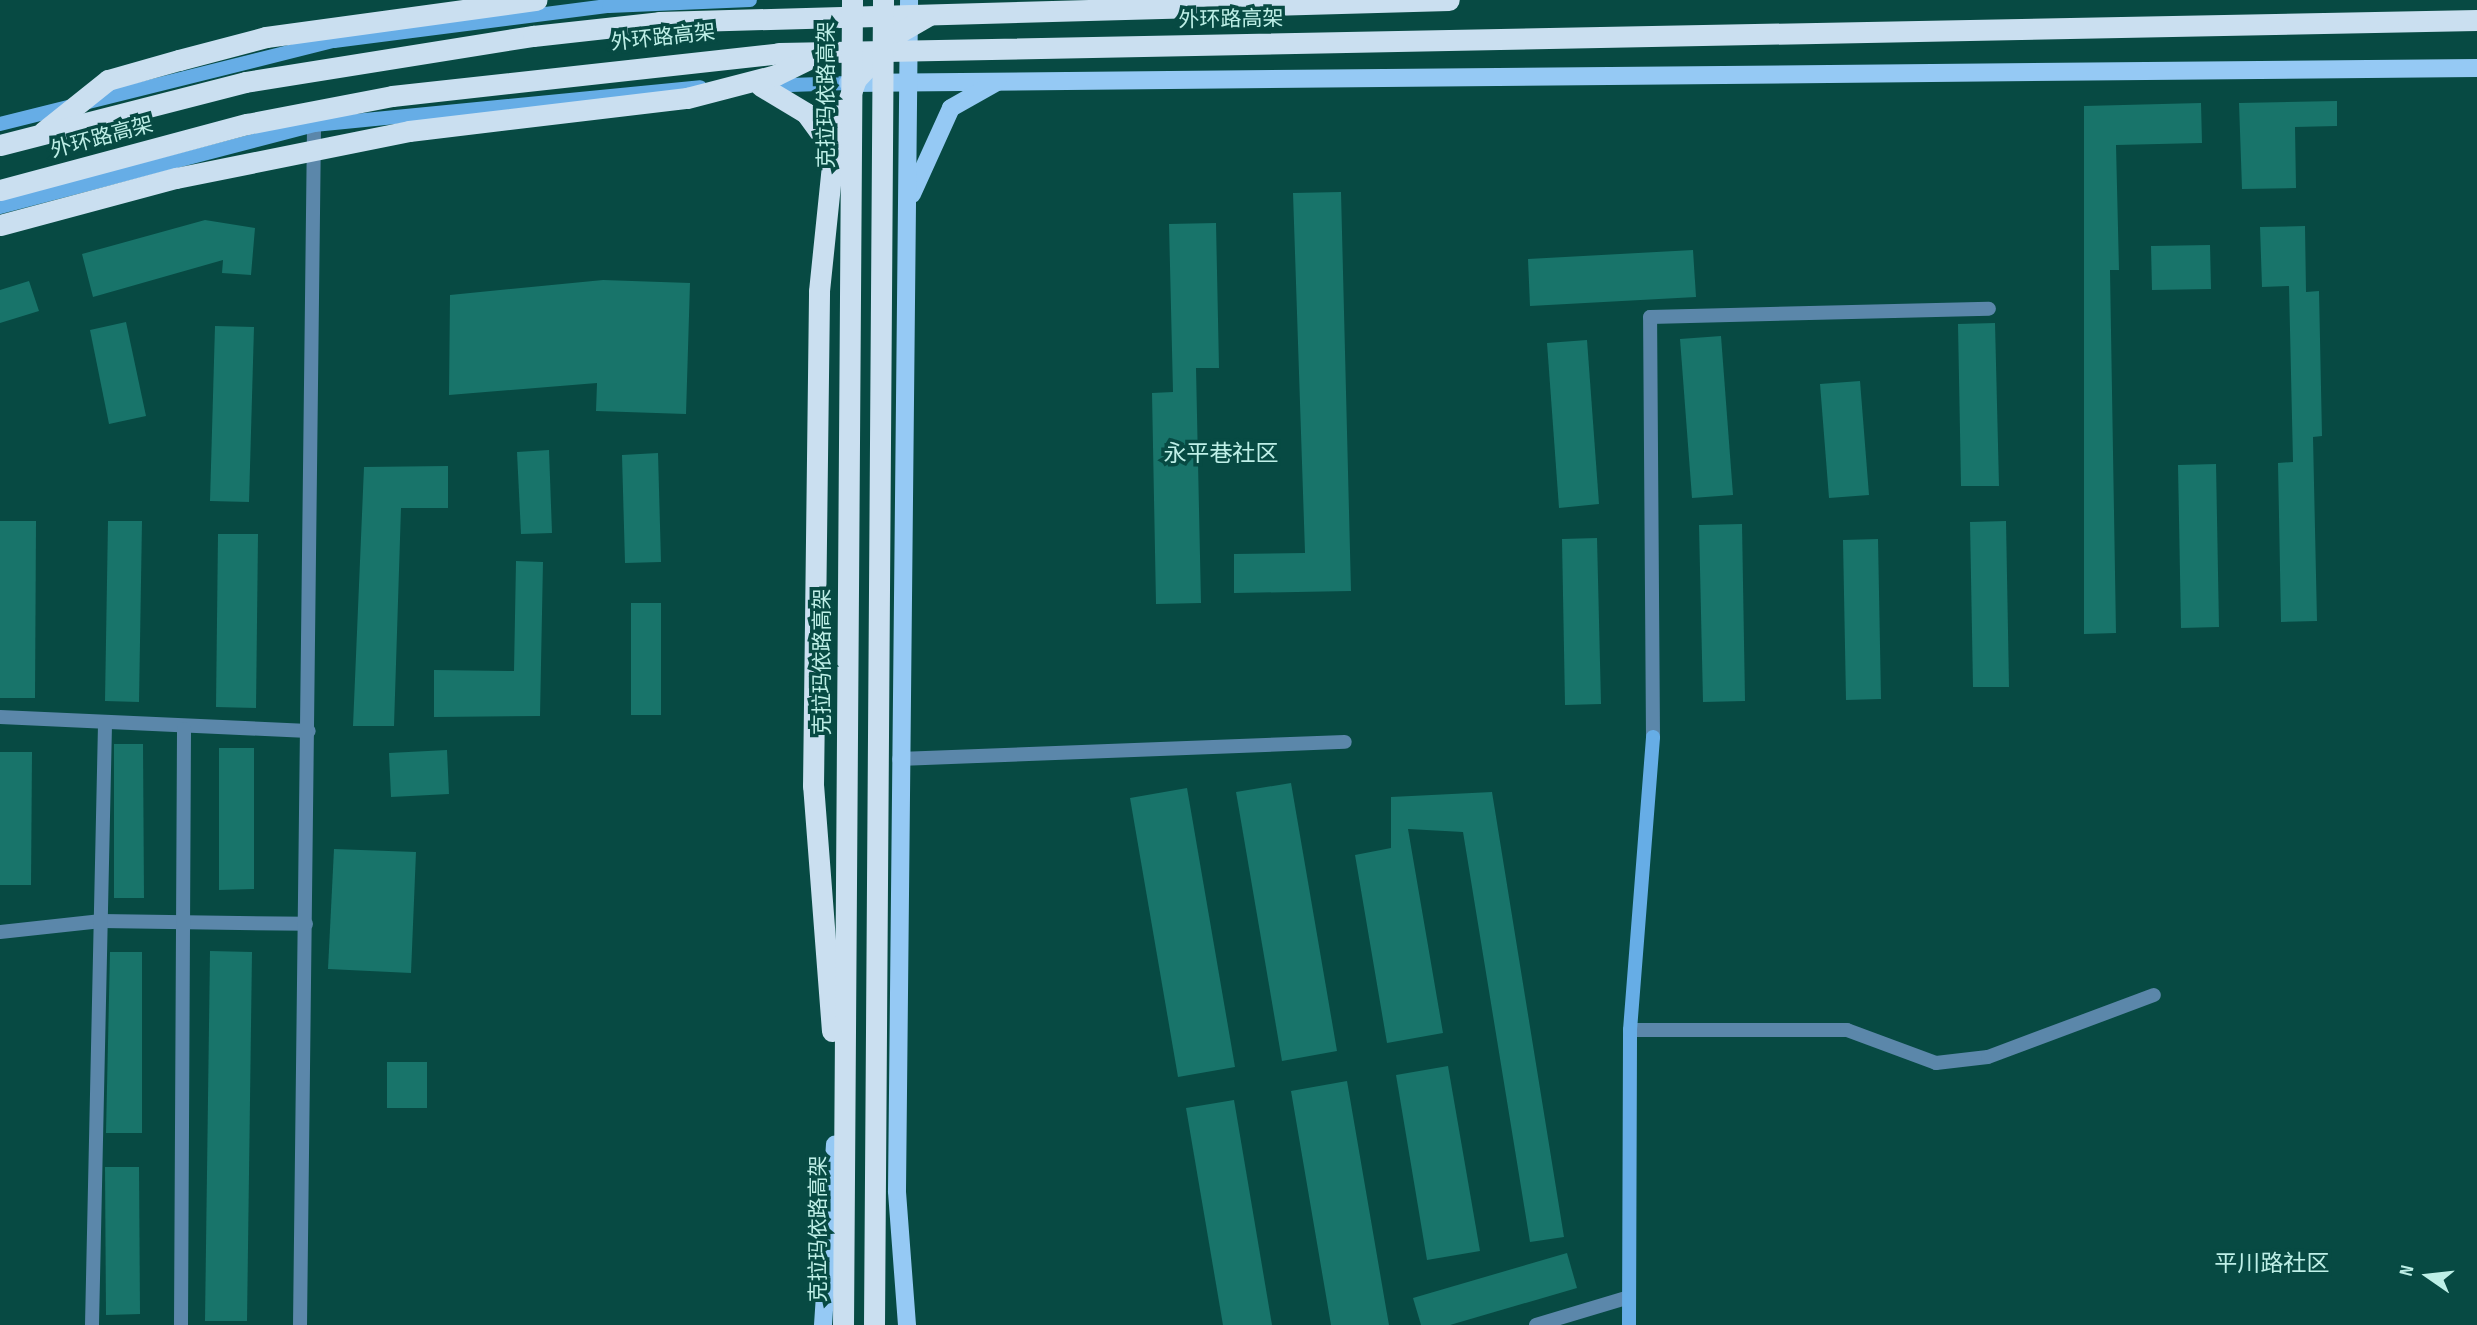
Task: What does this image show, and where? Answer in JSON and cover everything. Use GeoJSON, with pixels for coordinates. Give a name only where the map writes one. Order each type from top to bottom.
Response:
{"type":"FeatureCollection","features":[{"type":"Feature","properties":{"kind":"highway"},"geometry":{"type":"LineString","coordinates":[[37,136],[108,80],[179,60],[266,37],[536,0]]}},
{"type":"Feature","properties":{"kind":"highway","name":"克拉玛依路高架"},"geometry":{"type":"LineString","coordinates":[[844,1325],[850,0]]}},
{"type":"Feature","properties":{"kind":"highway"},"geometry":{"type":"LineString","coordinates":[[0,225],[176,178],[409,131],[598,111],[738,85],[811,60],[842,35],[867,0]]}},
{"type":"Feature","properties":{"kind":"highway"},"geometry":{"type":"LineString","coordinates":[[874,1325],[883,0]]}},
{"type":"Feature","properties":{"kind":"highway"},"geometry":{"type":"LineString","coordinates":[[844,1233],[813,786],[819,291],[835,137],[856,79],[900,32],[959,0]]}},
{"type":"Feature","properties":{"kind":"highway","name":"外环路高架"},"geometry":{"type":"LineString","coordinates":[[0,145],[245,82],[659,22],[1449,0]]}},
{"type":"Feature","properties":{"kind":"highway","name":"外环路高架"},"geometry":{"type":"LineString","coordinates":[[0,190],[247,124],[392,96],[779,53],[2477,20]]}},
{"type":"Feature","properties":{"kind":"highway"},"geometry":{"type":"LineString","coordinates":[[761,86],[806,113],[847,172]]}},
{"type":"Feature","properties":{"kind":"main road"},"geometry":{"type":"LineString","coordinates":[[0,124],[334,41],[609,6],[750,0]]}},
{"type":"Feature","properties":{"kind":"main road"},"geometry":{"type":"LineString","coordinates":[[823,1325],[837,1109],[850,0]]}},
{"type":"Feature","properties":{"kind":"main road"},"geometry":{"type":"LineString","coordinates":[[907,1325],[897,1191],[899,759],[909,0]]}},
{"type":"Feature","properties":{"kind":"main road"},"geometry":{"type":"LineString","coordinates":[[0,207],[314,125],[647,89],[848,83],[2477,68]]}},
{"type":"Feature","properties":{"kind":"main road"},"geometry":{"type":"LineString","coordinates":[[907,207],[951,108],[998,82]]}},
{"type":"Feature","properties":{"kind":"main road"},"geometry":{"type":"LineString","coordinates":[[1629,1325],[1626,1298],[1630,1030],[1653,737]]}},
{"type":"Feature","properties":{"kind":"street"},"geometry":{"type":"LineString","coordinates":[[300,1325],[314,125]]}},
{"type":"Feature","properties":{"kind":"street"},"geometry":{"type":"LineString","coordinates":[[1653,737],[1650,317],[1989,309]]}},
{"type":"Feature","properties":{"kind":"street"},"geometry":{"type":"LineString","coordinates":[[0,717],[184,729],[309,732]]}},
{"type":"Feature","properties":{"kind":"street"},"geometry":{"type":"LineString","coordinates":[[92,1325],[105,722]]}},
{"type":"Feature","properties":{"kind":"street"},"geometry":{"type":"LineString","coordinates":[[181,1325],[184,729]]}},
{"type":"Feature","properties":{"kind":"street"},"geometry":{"type":"LineString","coordinates":[[899,759],[1345,742]]}},
{"type":"Feature","properties":{"kind":"street"},"geometry":{"type":"LineString","coordinates":[[0,932],[101,921],[306,924]]}},
{"type":"Feature","properties":{"kind":"street"},"geometry":{"type":"LineString","coordinates":[[1630,1030],[1847,1030],[1936,1063],[1988,1057],[2154,995]]}},
{"type":"Feature","properties":{"kind":"street"},"geometry":{"type":"LineString","coordinates":[[1536,1325],[1626,1298]]}},
{"type":"Feature","properties":{"kind":"building"},"geometry":{"type":"Polygon","coordinates":[[[2337,101],[2337,126],[2295,127],[2296,188],[2242,189],[2239,103],[2337,101]]]}},
{"type":"Feature","properties":{"kind":"building"},"geometry":{"type":"Polygon","coordinates":[[[2201,103],[2202,143],[2116,145],[2119,270],[2110,270],[2116,633],[2084,634],[2084,106],[2201,103]]]}},
{"type":"Feature","properties":{"kind":"building"},"geometry":{"type":"Polygon","coordinates":[[[1341,192],[1351,591],[1234,593],[1234,554],[1305,553],[1293,193],[1341,192]]]}},
{"type":"Feature","properties":{"kind":"building"},"geometry":{"type":"Polygon","coordinates":[[[205,220],[255,228],[251,275],[222,273],[223,260],[93,297],[82,254],[205,220]]]}},
{"type":"Feature","properties":{"kind":"building"},"geometry":{"type":"Polygon","coordinates":[[[1216,223],[1219,368],[1196,368],[1201,603],[1156,604],[1152,393],[1173,392],[1169,224],[1216,223]]]}},
{"type":"Feature","properties":{"kind":"building"},"geometry":{"type":"Polygon","coordinates":[[[2305,226],[2306,292],[2319,291],[2322,436],[2313,437],[2317,621],[2281,622],[2278,463],[2293,462],[2289,286],[2262,287],[2260,227],[2305,226]]]}},
{"type":"Feature","properties":{"kind":"building"},"geometry":{"type":"Polygon","coordinates":[[[2210,245],[2211,289],[2152,290],[2151,246],[2210,245]]]}},
{"type":"Feature","properties":{"kind":"building"},"geometry":{"type":"Polygon","coordinates":[[[1693,250],[1696,297],[1530,306],[1528,259],[1693,250]]]}},
{"type":"Feature","properties":{"kind":"building"},"geometry":{"type":"Polygon","coordinates":[[[603,280],[690,283],[686,414],[596,411],[597,383],[449,395],[450,295],[603,280]]]}},
{"type":"Feature","properties":{"kind":"building"},"geometry":{"type":"Polygon","coordinates":[[[29,281],[39,311],[0,323],[0,290],[29,281]]]}},
{"type":"Feature","properties":{"kind":"building"},"geometry":{"type":"Polygon","coordinates":[[[126,322],[146,416],[109,424],[90,330],[126,322]]]}},
{"type":"Feature","properties":{"kind":"building"},"geometry":{"type":"Polygon","coordinates":[[[1995,323],[1999,486],[1961,486],[1958,324],[1995,323]]]}},
{"type":"Feature","properties":{"kind":"building"},"geometry":{"type":"Polygon","coordinates":[[[215,326],[254,327],[249,502],[210,501],[215,326]]]}},
{"type":"Feature","properties":{"kind":"building"},"geometry":{"type":"Polygon","coordinates":[[[1721,336],[1733,495],[1692,498],[1680,339],[1721,336]]]}},
{"type":"Feature","properties":{"kind":"building"},"geometry":{"type":"Polygon","coordinates":[[[1587,340],[1599,504],[1559,508],[1547,343],[1587,340]]]}},
{"type":"Feature","properties":{"kind":"building"},"geometry":{"type":"Polygon","coordinates":[[[1860,381],[1869,495],[1829,498],[1820,384],[1860,381]]]}},
{"type":"Feature","properties":{"kind":"building"},"geometry":{"type":"Polygon","coordinates":[[[549,450],[552,533],[521,534],[517,452],[549,450]]]}},
{"type":"Feature","properties":{"kind":"building"},"geometry":{"type":"Polygon","coordinates":[[[658,453],[661,562],[625,563],[622,455],[658,453]]]}},
{"type":"Feature","properties":{"kind":"building"},"geometry":{"type":"Polygon","coordinates":[[[2216,464],[2219,627],[2181,628],[2178,465],[2216,464]]]}},
{"type":"Feature","properties":{"kind":"building"},"geometry":{"type":"Polygon","coordinates":[[[448,466],[448,508],[401,508],[394,726],[353,726],[364,467],[448,466]]]}},
{"type":"Feature","properties":{"kind":"building"},"geometry":{"type":"Polygon","coordinates":[[[0,521],[36,521],[35,698],[0,698],[0,521]]]}},
{"type":"Feature","properties":{"kind":"building"},"geometry":{"type":"Polygon","coordinates":[[[108,521],[142,521],[139,702],[105,701],[108,521]]]}},
{"type":"Feature","properties":{"kind":"building"},"geometry":{"type":"Polygon","coordinates":[[[2006,521],[2009,687],[1973,687],[1970,522],[2006,521]]]}},
{"type":"Feature","properties":{"kind":"building"},"geometry":{"type":"Polygon","coordinates":[[[1742,524],[1745,701],[1703,702],[1699,525],[1742,524]]]}},
{"type":"Feature","properties":{"kind":"building"},"geometry":{"type":"Polygon","coordinates":[[[218,534],[258,534],[256,708],[216,707],[218,534]]]}},
{"type":"Feature","properties":{"kind":"building"},"geometry":{"type":"Polygon","coordinates":[[[1597,538],[1601,704],[1565,705],[1562,539],[1597,538]]]}},
{"type":"Feature","properties":{"kind":"building"},"geometry":{"type":"Polygon","coordinates":[[[1878,539],[1881,699],[1846,700],[1843,540],[1878,539]]]}},
{"type":"Feature","properties":{"kind":"building"},"geometry":{"type":"Polygon","coordinates":[[[516,561],[543,562],[540,716],[434,717],[434,670],[514,671],[516,561]]]}},
{"type":"Feature","properties":{"kind":"building"},"geometry":{"type":"Polygon","coordinates":[[[631,603],[661,603],[661,715],[631,715],[631,603]]]}},
{"type":"Feature","properties":{"kind":"building"},"geometry":{"type":"Polygon","coordinates":[[[114,744],[143,744],[144,898],[114,898],[114,744]]]}},
{"type":"Feature","properties":{"kind":"building"},"geometry":{"type":"Polygon","coordinates":[[[219,748],[254,748],[254,889],[219,890],[219,748]]]}},
{"type":"Feature","properties":{"kind":"building"},"geometry":{"type":"Polygon","coordinates":[[[447,750],[449,794],[391,797],[389,753],[447,750]]]}},
{"type":"Feature","properties":{"kind":"building"},"geometry":{"type":"Polygon","coordinates":[[[0,752],[32,752],[31,885],[0,885],[0,752]]]}},
{"type":"Feature","properties":{"kind":"building"},"geometry":{"type":"Polygon","coordinates":[[[1291,783],[1337,1051],[1282,1061],[1236,792],[1291,783]]]}},
{"type":"Feature","properties":{"kind":"building"},"geometry":{"type":"Polygon","coordinates":[[[1187,788],[1235,1067],[1178,1077],[1130,798],[1187,788]]]}},
{"type":"Feature","properties":{"kind":"building"},"geometry":{"type":"Polygon","coordinates":[[[1492,792],[1564,1237],[1530,1242],[1463,832],[1408,829],[1443,1033],[1387,1043],[1355,855],[1391,848],[1391,797],[1492,792]]]}},
{"type":"Feature","properties":{"kind":"building"},"geometry":{"type":"Polygon","coordinates":[[[334,849],[416,852],[411,973],[328,969],[334,849]]]}},
{"type":"Feature","properties":{"kind":"building"},"geometry":{"type":"Polygon","coordinates":[[[210,951],[252,952],[247,1321],[205,1321],[210,951]]]}},
{"type":"Feature","properties":{"kind":"building"},"geometry":{"type":"Polygon","coordinates":[[[110,952],[142,952],[142,1133],[106,1133],[110,952]]]}},
{"type":"Feature","properties":{"kind":"building"},"geometry":{"type":"Polygon","coordinates":[[[387,1062],[427,1062],[427,1108],[387,1108],[387,1062]]]}},
{"type":"Feature","properties":{"kind":"building"},"geometry":{"type":"Polygon","coordinates":[[[1448,1066],[1480,1251],[1427,1260],[1396,1075],[1448,1066]]]}},
{"type":"Feature","properties":{"kind":"building"},"geometry":{"type":"Polygon","coordinates":[[[1347,1081],[1389,1325],[1331,1325],[1291,1091],[1347,1081]]]}},
{"type":"Feature","properties":{"kind":"building"},"geometry":{"type":"Polygon","coordinates":[[[1234,1100],[1272,1325],[1223,1325],[1186,1108],[1234,1100]]]}},
{"type":"Feature","properties":{"kind":"building"},"geometry":{"type":"Polygon","coordinates":[[[105,1167],[139,1167],[140,1314],[106,1315],[105,1167]]]}},
{"type":"Feature","properties":{"kind":"building"},"geometry":{"type":"Polygon","coordinates":[[[1567,1253],[1577,1288],[1450,1325],[1421,1325],[1413,1298],[1567,1253]]]}},
{"type":"Feature","properties":{"kind":"district","name":"永平巷社区"},"geometry":{"type":"Point","coordinates":[1221,454]}},
{"type":"Feature","properties":{"kind":"district","name":"平川路社区"},"geometry":{"type":"Point","coordinates":[2272,1264]}}]}
